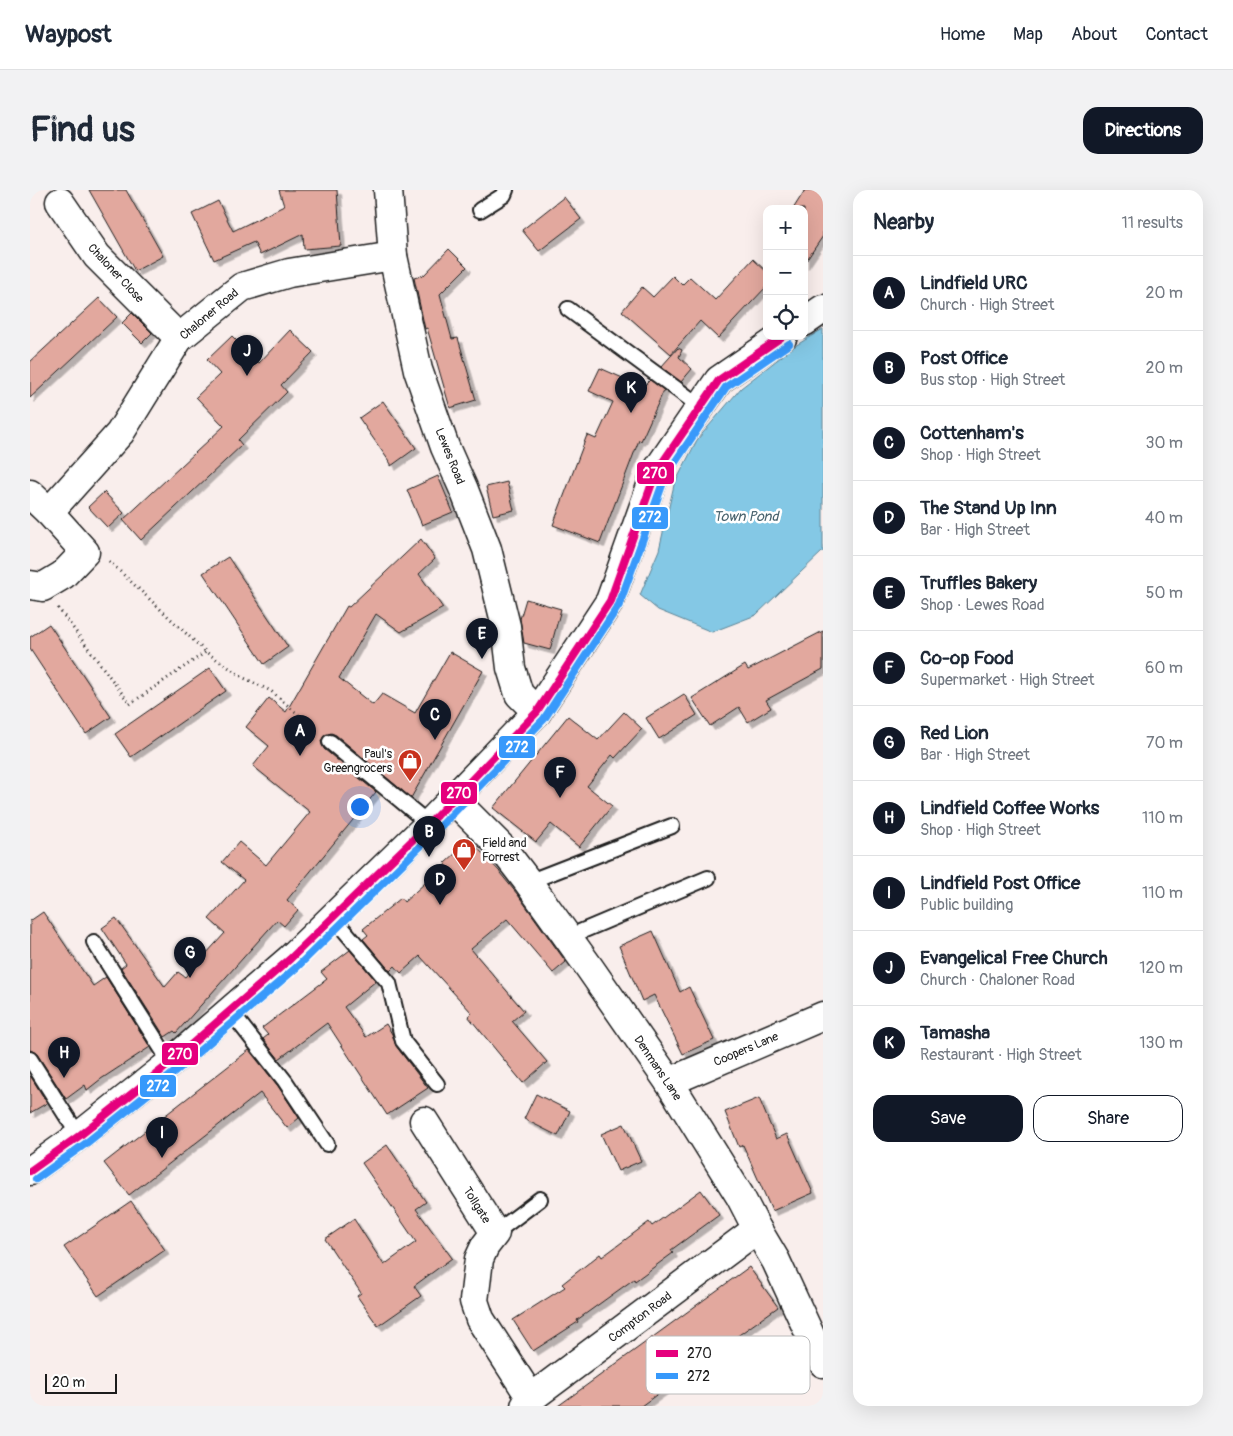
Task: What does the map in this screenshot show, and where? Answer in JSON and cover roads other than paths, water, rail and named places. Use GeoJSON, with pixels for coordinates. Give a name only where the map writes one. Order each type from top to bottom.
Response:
{"type":"FeatureCollection","features":[{"type":"Feature","properties":{"kind":"street","name":"Lewes Road"},"geometry":{"type":"LineString","coordinates":[[388,190],[393,256],[418,370],[445,448],[487,549],[506,626],[510,668],[518,694],[537,712]]}},
{"type":"Feature","properties":{"kind":"street","name":"Chaloner Close"},"geometry":{"type":"LineString","coordinates":[[60,202],[97,256],[179,338]]}},
{"type":"Feature","properties":{"kind":"street","name":"Chaloner Road"},"geometry":{"type":"LineString","coordinates":[[37,586],[63,575],[85,552],[40,503],[120,433],[179,338],[242,287],[289,273],[393,256]]}},
{"type":"Feature","properties":{"kind":"street"},"geometry":{"type":"LineString","coordinates":[[808,319],[823,309]]}},
{"type":"Feature","properties":{"kind":"street"},"geometry":{"type":"LineString","coordinates":[[30,1171],[79,1136],[170,1062],[290,959],[429,824],[537,712],[610,601],[656,472],[719,380],[777,340]]}},
{"type":"Feature","properties":{"kind":"street","name":"Denmans Lane"},"geometry":{"type":"LineString","coordinates":[[453,799],[502,848],[528,882],[669,1082],[740,1196],[776,1261],[823,1363]]}},
{"type":"Feature","properties":{"kind":"street","name":"Coopers Lane"},"geometry":{"type":"LineString","coordinates":[[669,1082],[823,1016]]}},
{"type":"Feature","properties":{"kind":"street","name":"Tollgate"},"geometry":{"type":"LineString","coordinates":[[424,1121],[495,1233],[485,1246],[479,1259],[474,1301],[480,1319],[528,1402]]}},
{"type":"Feature","properties":{"kind":"street","name":"Compton Road"},"geometry":{"type":"LineString","coordinates":[[528,1402],[757,1229]]}},
{"type":"Feature","properties":{"kind":"lane"},"geometry":{"type":"LineString","coordinates":[[480,210],[504,195],[506,190]]}},
{"type":"Feature","properties":{"kind":"lane"},"geometry":{"type":"LineString","coordinates":[[568,309],[701,407]]}},
{"type":"Feature","properties":{"kind":"lane"},"geometry":{"type":"LineString","coordinates":[[330,742],[429,824]]}},
{"type":"Feature","properties":{"kind":"lane"},"geometry":{"type":"LineString","coordinates":[[528,882],[672,826]]}},
{"type":"Feature","properties":{"kind":"lane"},"geometry":{"type":"LineString","coordinates":[[568,937],[708,878]]}},
{"type":"Feature","properties":{"kind":"lane"},"geometry":{"type":"LineString","coordinates":[[333,917],[389,983],[403,1041],[437,1084]]}},
{"type":"Feature","properties":{"kind":"lane"},"geometry":{"type":"LineString","coordinates":[[94,942],[170,1062]]}},
{"type":"Feature","properties":{"kind":"lane"},"geometry":{"type":"LineString","coordinates":[[230,1011],[285,1081],[327,1144]]}},
{"type":"Feature","properties":{"kind":"lane"},"geometry":{"type":"LineString","coordinates":[[30,1059],[79,1136]]}},
{"type":"Feature","properties":{"kind":"lane"},"geometry":{"type":"LineString","coordinates":[[495,1233],[540,1199]]}},
{"type":"Feature","properties":{"kind":"water","name":"Town Pond"},"geometry":{"type":"Polygon","coordinates":[[[823,329],[823,551],[756,615],[712,632],[658,610],[640,595],[659,550],[674,485],[697,440],[741,388],[795,346],[808,340],[808,338],[823,329]]]}},
{"type":"Feature","properties":{"kind":"place","name":"Evangelical Free Church"},"geometry":{"type":"Point","coordinates":[247,376]}},
{"type":"Feature","properties":{"kind":"place","name":"Tamasha"},"geometry":{"type":"Point","coordinates":[631,413]}},
{"type":"Feature","properties":{"kind":"place","name":"Truffles Bakery"},"geometry":{"type":"Point","coordinates":[482,659]}},
{"type":"Feature","properties":{"kind":"place","name":"Cottenham's"},"geometry":{"type":"Point","coordinates":[435,740]}},
{"type":"Feature","properties":{"kind":"place","name":"Lindfield URC"},"geometry":{"type":"Point","coordinates":[300,756]}},
{"type":"Feature","properties":{"kind":"place","name":"Paul's Greengrocers"},"geometry":{"type":"Point","coordinates":[410,782]}},
{"type":"Feature","properties":{"kind":"place","name":"Co-op Food"},"geometry":{"type":"Point","coordinates":[560,798]}},
{"type":"Feature","properties":{"kind":"place","name":"Post Office"},"geometry":{"type":"Point","coordinates":[429,857]}},
{"type":"Feature","properties":{"kind":"place","name":"Field and Forrest"},"geometry":{"type":"Point","coordinates":[464,871]}},
{"type":"Feature","properties":{"kind":"place","name":"The Stand Up Inn"},"geometry":{"type":"Point","coordinates":[440,905]}},
{"type":"Feature","properties":{"kind":"place","name":"Red Lion"},"geometry":{"type":"Point","coordinates":[190,978]}},
{"type":"Feature","properties":{"kind":"place","name":"Lindfield Coffee Works"},"geometry":{"type":"Point","coordinates":[64,1078]}},
{"type":"Feature","properties":{"kind":"place","name":"Lindfield Post Office"},"geometry":{"type":"Point","coordinates":[162,1158]}}]}
